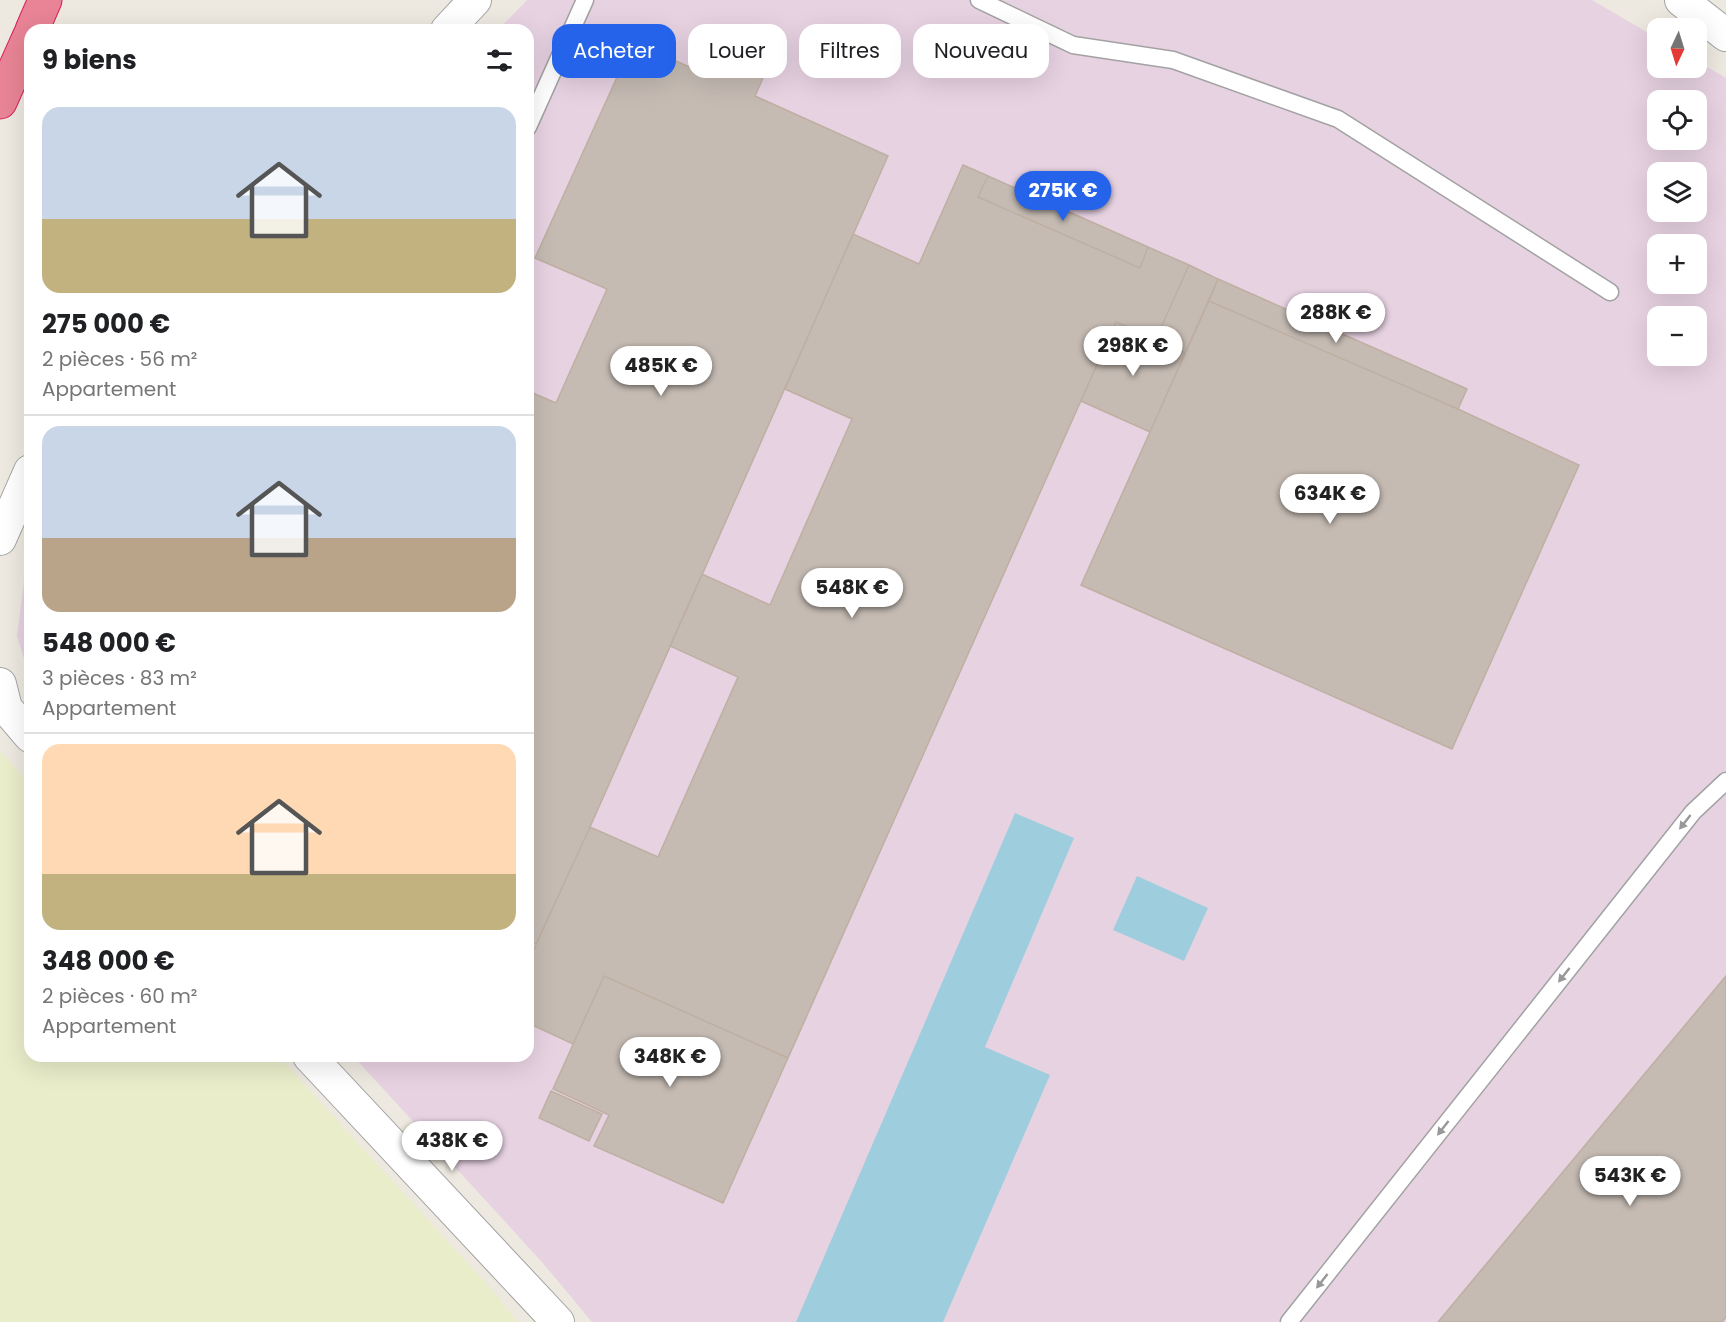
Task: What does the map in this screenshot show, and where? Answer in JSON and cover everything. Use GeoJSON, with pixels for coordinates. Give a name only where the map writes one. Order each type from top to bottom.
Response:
{"type":"FeatureCollection","features":[{"type":"Feature","properties":{"kind":"highway"},"geometry":{"type":"LineString","coordinates":[[35,24],[45,0]]}},
{"type":"Feature","properties":{"kind":"highway"},"geometry":{"type":"LineString","coordinates":[[0,102],[24,48]]}},
{"type":"Feature","properties":{"kind":"street"},"geometry":{"type":"LineString","coordinates":[[453,24],[475,0]]}},
{"type":"Feature","properties":{"kind":"street"},"geometry":{"type":"LineString","coordinates":[[1681,0],[1726,35]]}},
{"type":"Feature","properties":{"kind":"street"},"geometry":{"type":"LineString","coordinates":[[0,538],[24,484]]}},
{"type":"Feature","properties":{"kind":"street"},"geometry":{"type":"LineString","coordinates":[[0,684],[6,708],[24,729]]}},
{"type":"Feature","properties":{"kind":"street"},"geometry":{"type":"LineString","coordinates":[[315,1062],[558,1322]]}},
{"type":"Feature","properties":{"kind":"lane"},"geometry":{"type":"LineString","coordinates":[[534,114],[585,0]]}},
{"type":"Feature","properties":{"kind":"lane"},"geometry":{"type":"LineString","coordinates":[[979,0],[1073,45],[1173,60],[1338,119],[1610,292]]}},
{"type":"Feature","properties":{"kind":"lane"},"geometry":{"type":"LineString","coordinates":[[1289,1322],[1693,812],[1726,781]]}},
{"type":"Feature","properties":{"kind":"shaded area"},"geometry":{"type":"Polygon","coordinates":[[[527,0],[1592,0],[1647,32],[1647,78],[1707,78],[1707,67],[1726,78],[1726,1322],[592,1322],[542,1262],[359,1062],[534,1062],[534,24],[504,24],[527,0]]]}},
{"type":"Feature","properties":{"kind":"shaded area"},"geometry":{"type":"Polygon","coordinates":[[[24,581],[24,659],[17,636],[24,581]]]}},
{"type":"Feature","properties":{"kind":"green space"},"geometry":{"type":"Polygon","coordinates":[[[0,751],[24,777],[24,1062],[283,1062],[485,1282],[518,1322],[0,1322],[0,751]]]}},
{"type":"Feature","properties":{"kind":"water"},"geometry":{"type":"Polygon","coordinates":[[[1015,813],[1074,838],[985,1047],[1050,1075],[943,1322],[796,1322],[1015,813]]]}},
{"type":"Feature","properties":{"kind":"water"},"geometry":{"type":"Polygon","coordinates":[[[1137,876],[1208,908],[1184,961],[1113,930],[1137,876]]]}},
{"type":"Feature","properties":{"kind":"building"},"geometry":{"type":"Polygon","coordinates":[[[676,61],[688,66],[688,78],[763,78],[755,96],[888,156],[536,944],[534,943],[534,394],[556,403],[607,289],[535,258],[617,78],[676,78],[676,61]]]}},
{"type":"Feature","properties":{"kind":"building"},"geometry":{"type":"Polygon","coordinates":[[[963,165],[988,176],[978,197],[1140,268],[1148,247],[1189,265],[1156,339],[1116,322],[788,1058],[604,976],[573,1044],[534,1026],[534,949],[590,827],[658,857],[738,677],[670,646],[702,574],[770,605],[852,419],[785,389],[853,234],[919,264],[963,165]]]}},
{"type":"Feature","properties":{"kind":"building"},"geometry":{"type":"Polygon","coordinates":[[[988,176],[1148,247],[1140,268],[978,197],[988,176]]]}},
{"type":"Feature","properties":{"kind":"building"},"geometry":{"type":"Polygon","coordinates":[[[1189,265],[1218,279],[1185,353],[1156,339],[1189,265]]]}},
{"type":"Feature","properties":{"kind":"building"},"geometry":{"type":"Polygon","coordinates":[[[1218,279],[1467,389],[1458,409],[1209,301],[1218,279]]]}},
{"type":"Feature","properties":{"kind":"building"},"geometry":{"type":"Polygon","coordinates":[[[1209,301],[1458,409],[1579,465],[1452,749],[1081,585],[1209,301]]]}},
{"type":"Feature","properties":{"kind":"building"},"geometry":{"type":"Polygon","coordinates":[[[1116,322],[1185,353],[1150,432],[1081,401],[1116,322]]]}},
{"type":"Feature","properties":{"kind":"building"},"geometry":{"type":"Polygon","coordinates":[[[604,976],[788,1058],[723,1203],[594,1146],[609,1115],[553,1089],[604,976]]]}},
{"type":"Feature","properties":{"kind":"building"},"geometry":{"type":"Polygon","coordinates":[[[1726,976],[1726,1317],[1722,1322],[1438,1322],[1726,976]]]}},
{"type":"Feature","properties":{"kind":"building"},"geometry":{"type":"Polygon","coordinates":[[[551,1091],[602,1114],[589,1141],[539,1118],[551,1091]]]}}]}
